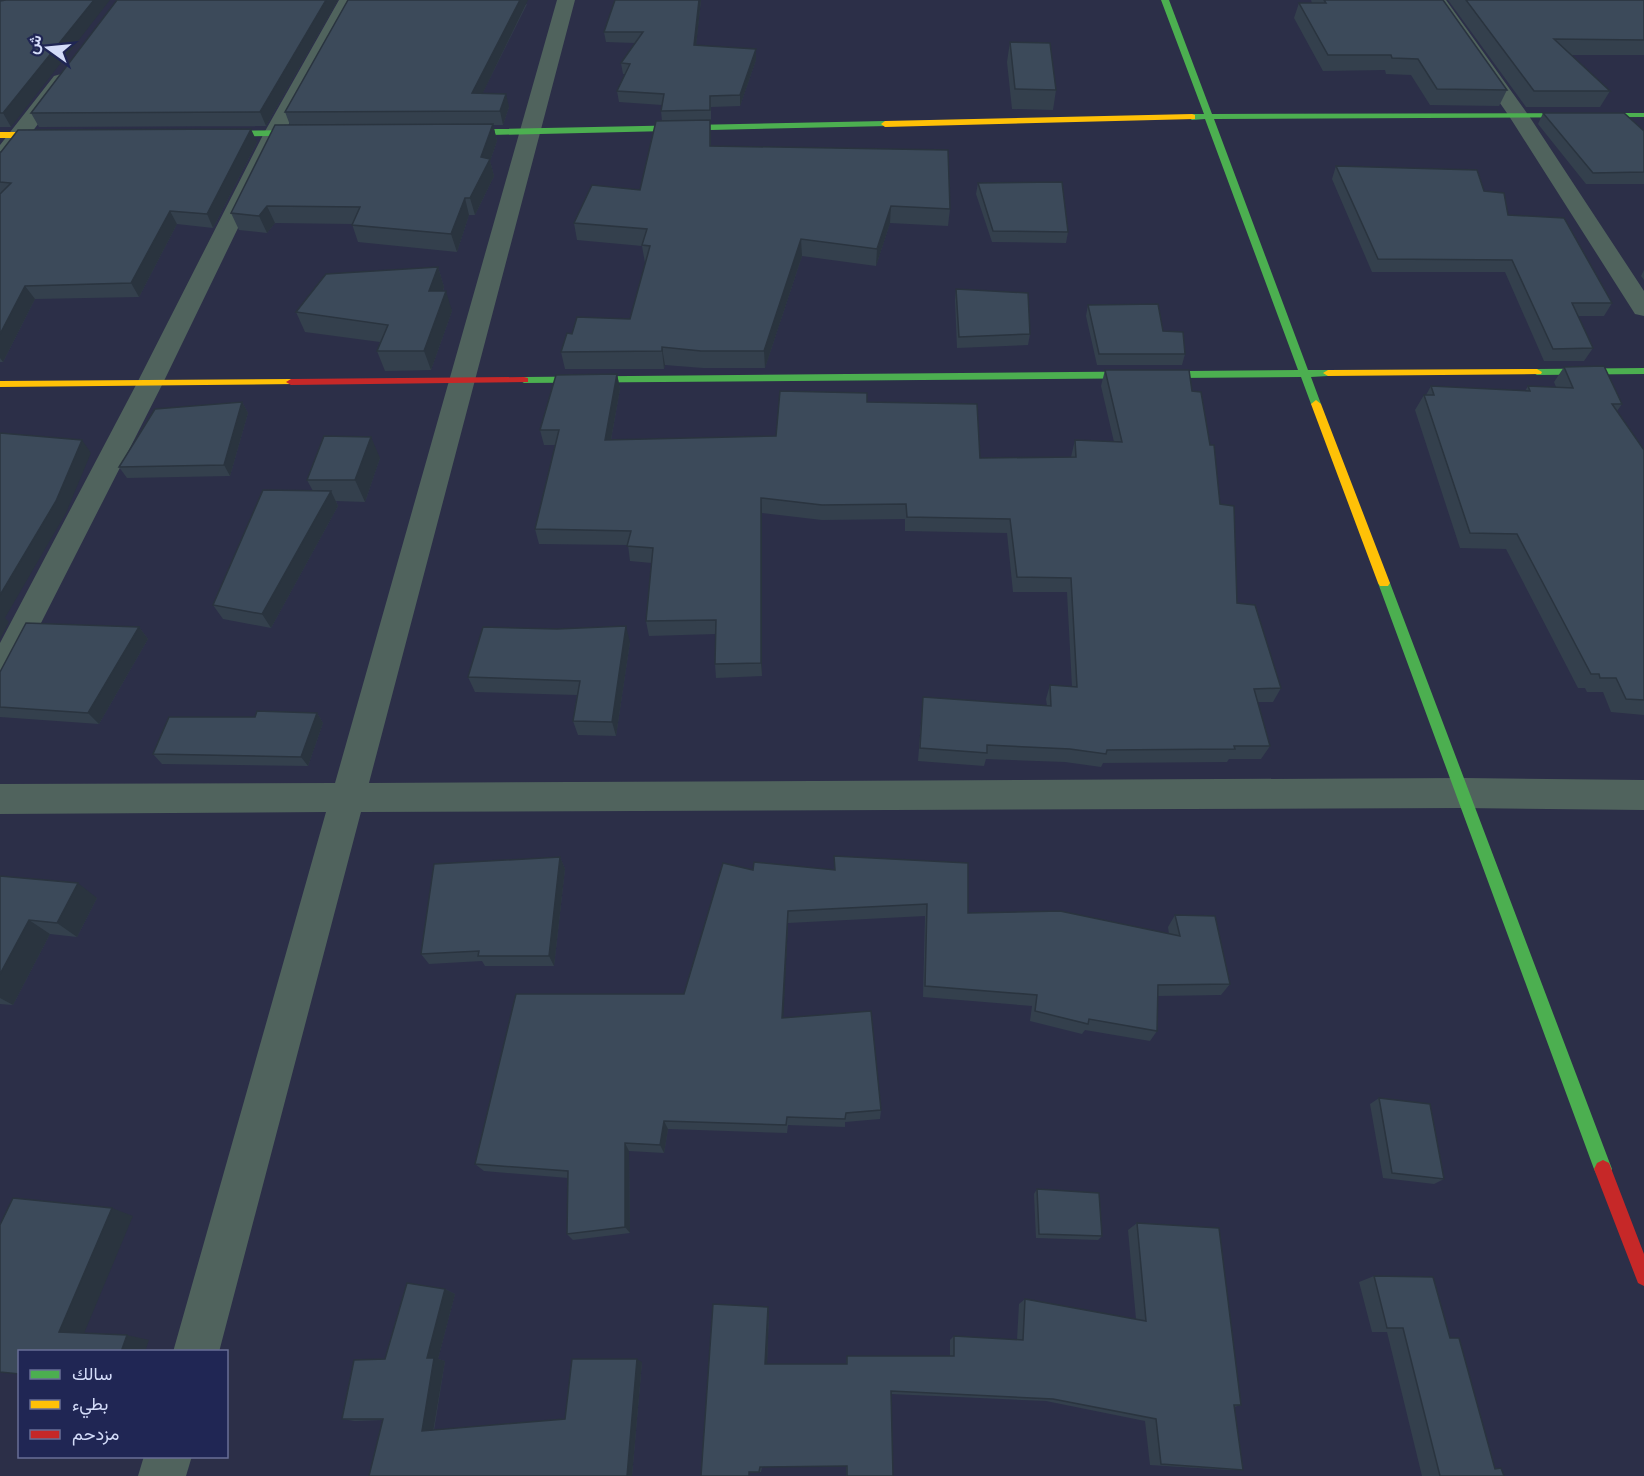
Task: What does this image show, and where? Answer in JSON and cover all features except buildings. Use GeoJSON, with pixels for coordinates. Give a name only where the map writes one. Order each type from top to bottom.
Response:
{"type":"FeatureCollection","features":[{"type":"Feature","properties":{"kind":"street"},"geometry":{"type":"LineString","coordinates":[[0,673],[150,382],[274,134],[348,0]]}},
{"type":"Feature","properties":{"kind":"street"},"geometry":{"type":"LineString","coordinates":[[197,1350],[566,0]]}},
{"type":"Feature","properties":{"kind":"street"},"geometry":{"type":"LineString","coordinates":[[1165,0],[1644,1277]]}},
{"type":"Feature","properties":{"kind":"street"},"geometry":{"type":"LineString","coordinates":[[1437,0],[1519,116],[1644,309]]}},
{"type":"Feature","properties":{"kind":"street"},"geometry":{"type":"LineString","coordinates":[[0,159],[9,135],[74,63]]}},
{"type":"Feature","properties":{"kind":"street"},"geometry":{"type":"LineString","coordinates":[[437,133],[1209,117],[1644,115]]}},
{"type":"Feature","properties":{"kind":"street"},"geometry":{"type":"LineString","coordinates":[[193,134],[332,133]]}},
{"type":"Feature","properties":{"kind":"street"},"geometry":{"type":"LineString","coordinates":[[9,135],[77,134]]}},
{"type":"Feature","properties":{"kind":"street"},"geometry":{"type":"LineString","coordinates":[[0,384],[1644,372]]}},
{"type":"Feature","properties":{"kind":"street"},"geometry":{"type":"LineString","coordinates":[[0,799],[1462,793],[1644,795]]}},
{"type":"Feature","properties":{"kind":"street"},"geometry":{"type":"LineString","coordinates":[[162,1476],[167,1458]]}},
{"type":"Feature","properties":{"kind":"traffic: fast"},"geometry":{"type":"LineString","coordinates":[[1165,0],[1316,404]]}},
{"type":"Feature","properties":{"kind":"traffic: fast"},"geometry":{"type":"LineString","coordinates":[[1192,117],[1644,115]]}},
{"type":"Feature","properties":{"kind":"traffic: fast"},"geometry":{"type":"LineString","coordinates":[[449,133],[885,124]]}},
{"type":"Feature","properties":{"kind":"traffic: fast"},"geometry":{"type":"LineString","coordinates":[[209,134],[316,133]]}},
{"type":"Feature","properties":{"kind":"traffic: fast"},"geometry":{"type":"LineString","coordinates":[[1537,372],[1644,371]]}},
{"type":"Feature","properties":{"kind":"traffic: fast"},"geometry":{"type":"LineString","coordinates":[[524,380],[1328,373]]}},
{"type":"Feature","properties":{"kind":"traffic: fast"},"geometry":{"type":"LineString","coordinates":[[1384,583],[1603,1169]]}},
{"type":"Feature","properties":{"kind":"traffic: slow"},"geometry":{"type":"LineString","coordinates":[[885,124],[1192,117]]}},
{"type":"Feature","properties":{"kind":"traffic: slow"},"geometry":{"type":"LineString","coordinates":[[0,135],[58,135]]}},
{"type":"Feature","properties":{"kind":"traffic: slow"},"geometry":{"type":"LineString","coordinates":[[1328,373],[1537,372]]}},
{"type":"Feature","properties":{"kind":"traffic: slow"},"geometry":{"type":"LineString","coordinates":[[0,384],[291,382]]}},
{"type":"Feature","properties":{"kind":"traffic: slow"},"geometry":{"type":"LineString","coordinates":[[1316,404],[1384,583]]}},
{"type":"Feature","properties":{"kind":"traffic: jam"},"geometry":{"type":"LineString","coordinates":[[291,382],[524,380]]}},
{"type":"Feature","properties":{"kind":"traffic: jam"},"geometry":{"type":"LineString","coordinates":[[1603,1169],[1644,1277]]}}]}
